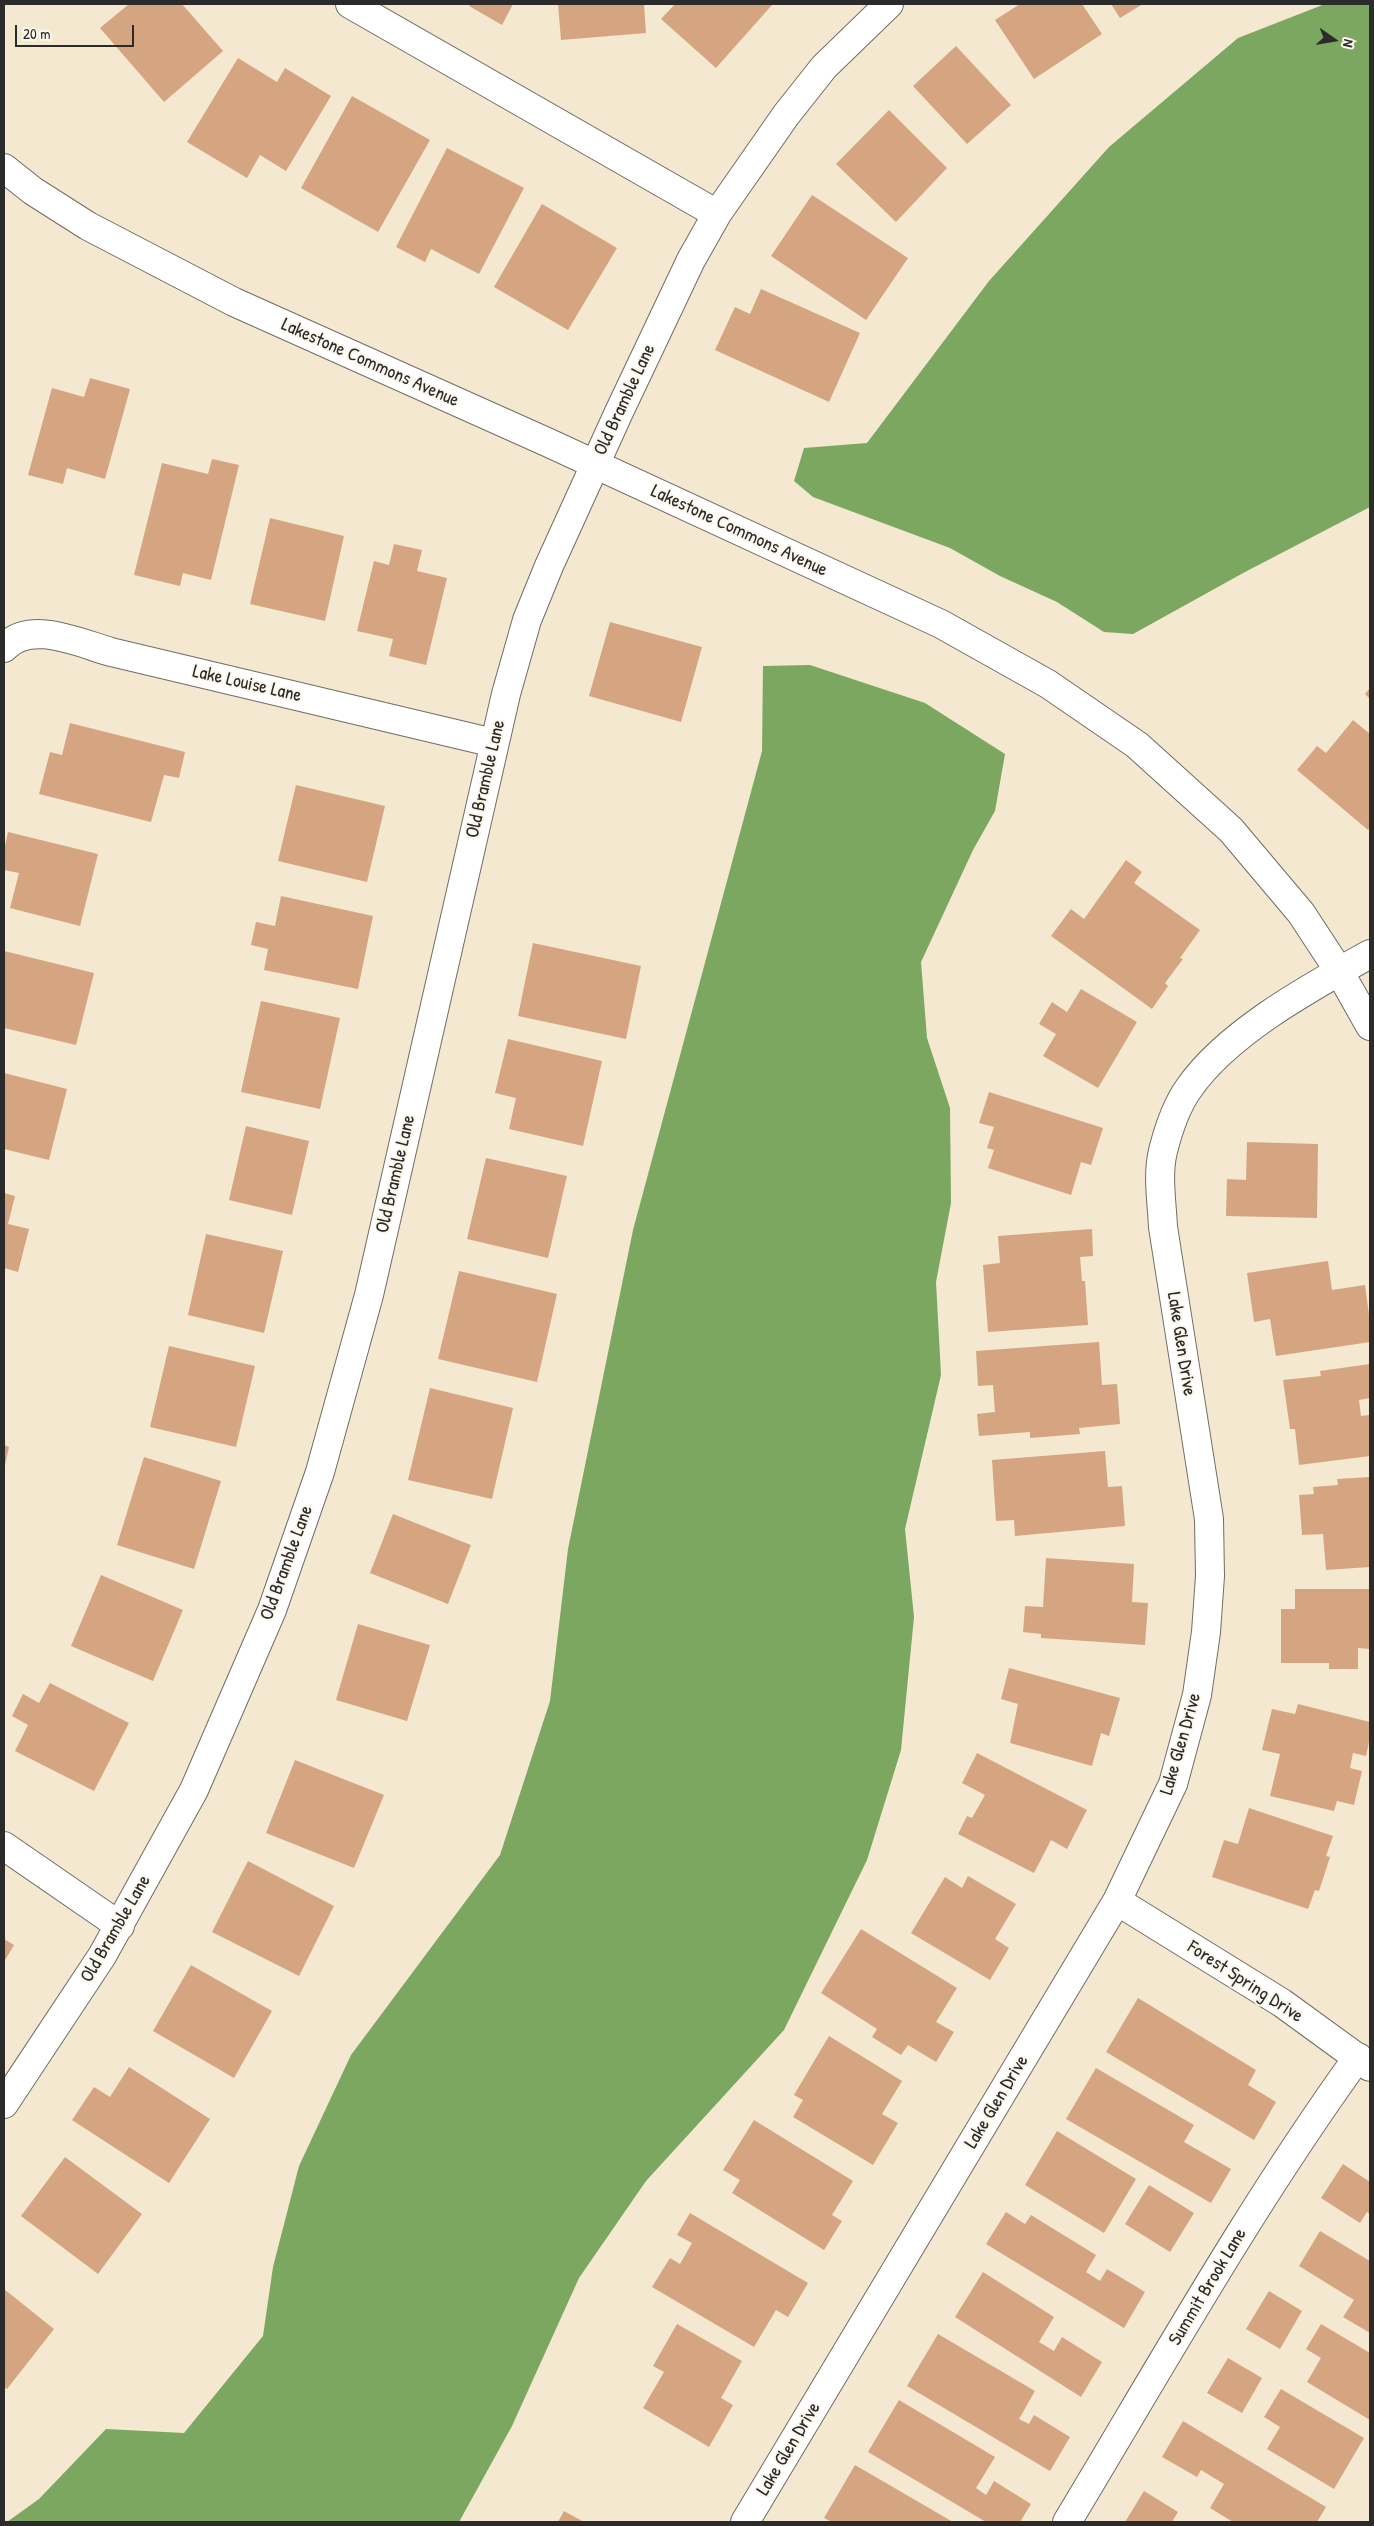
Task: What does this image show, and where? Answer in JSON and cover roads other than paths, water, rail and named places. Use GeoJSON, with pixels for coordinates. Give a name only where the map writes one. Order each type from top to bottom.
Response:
{"type":"FeatureCollection","features":[{"type":"Feature","properties":{"kind":"street"},"geometry":{"type":"LineString","coordinates":[[350,4],[717,214]]}},
{"type":"Feature","properties":{"kind":"street","name":"Old Bramble Lane"},"geometry":{"type":"LineString","coordinates":[[4,2104],[47,2042],[120,1926],[194,1790],[272,1610],[320,1472],[369,1295],[494,742],[527,620],[595,466],[691,260],[717,214],[786,115],[824,67],[889,4]]}},
{"type":"Feature","properties":{"kind":"street","name":"Lakestone Commons Avenue"},"geometry":{"type":"LineString","coordinates":[[4,168],[33,191],[88,226],[234,302],[941,624],[1056,689],[1137,745],[1231,830],[1302,913],[1339,971],[1370,1026]]}},
{"type":"Feature","properties":{"kind":"street","name":"Lake Louise Lane"},"geometry":{"type":"LineString","coordinates":[[4,648],[9,643],[27,634],[48,635],[110,652],[494,742]]}},
{"type":"Feature","properties":{"kind":"street","name":"Lake Glen Drive"},"geometry":{"type":"LineString","coordinates":[[745,2522],[1117,1901],[1173,1784],[1196,1695],[1206,1632],[1210,1576],[1209,1519],[1163,1227],[1160,1182],[1162,1153],[1173,1120],[1188,1089],[1213,1060],[1242,1034],[1339,971],[1370,954]]}},
{"type":"Feature","properties":{"kind":"street"},"geometry":{"type":"LineString","coordinates":[[4,1846],[120,1926]]}},
{"type":"Feature","properties":{"kind":"street","name":"Forest Spring Drive"},"geometry":{"type":"LineString","coordinates":[[1117,1901],[1282,2003],[1364,2062]]}},
{"type":"Feature","properties":{"kind":"street","name":"Summit Brook Lane"},"geometry":{"type":"LineString","coordinates":[[1067,2522],[1245,2226],[1313,2119],[1364,2062]]}}]}
